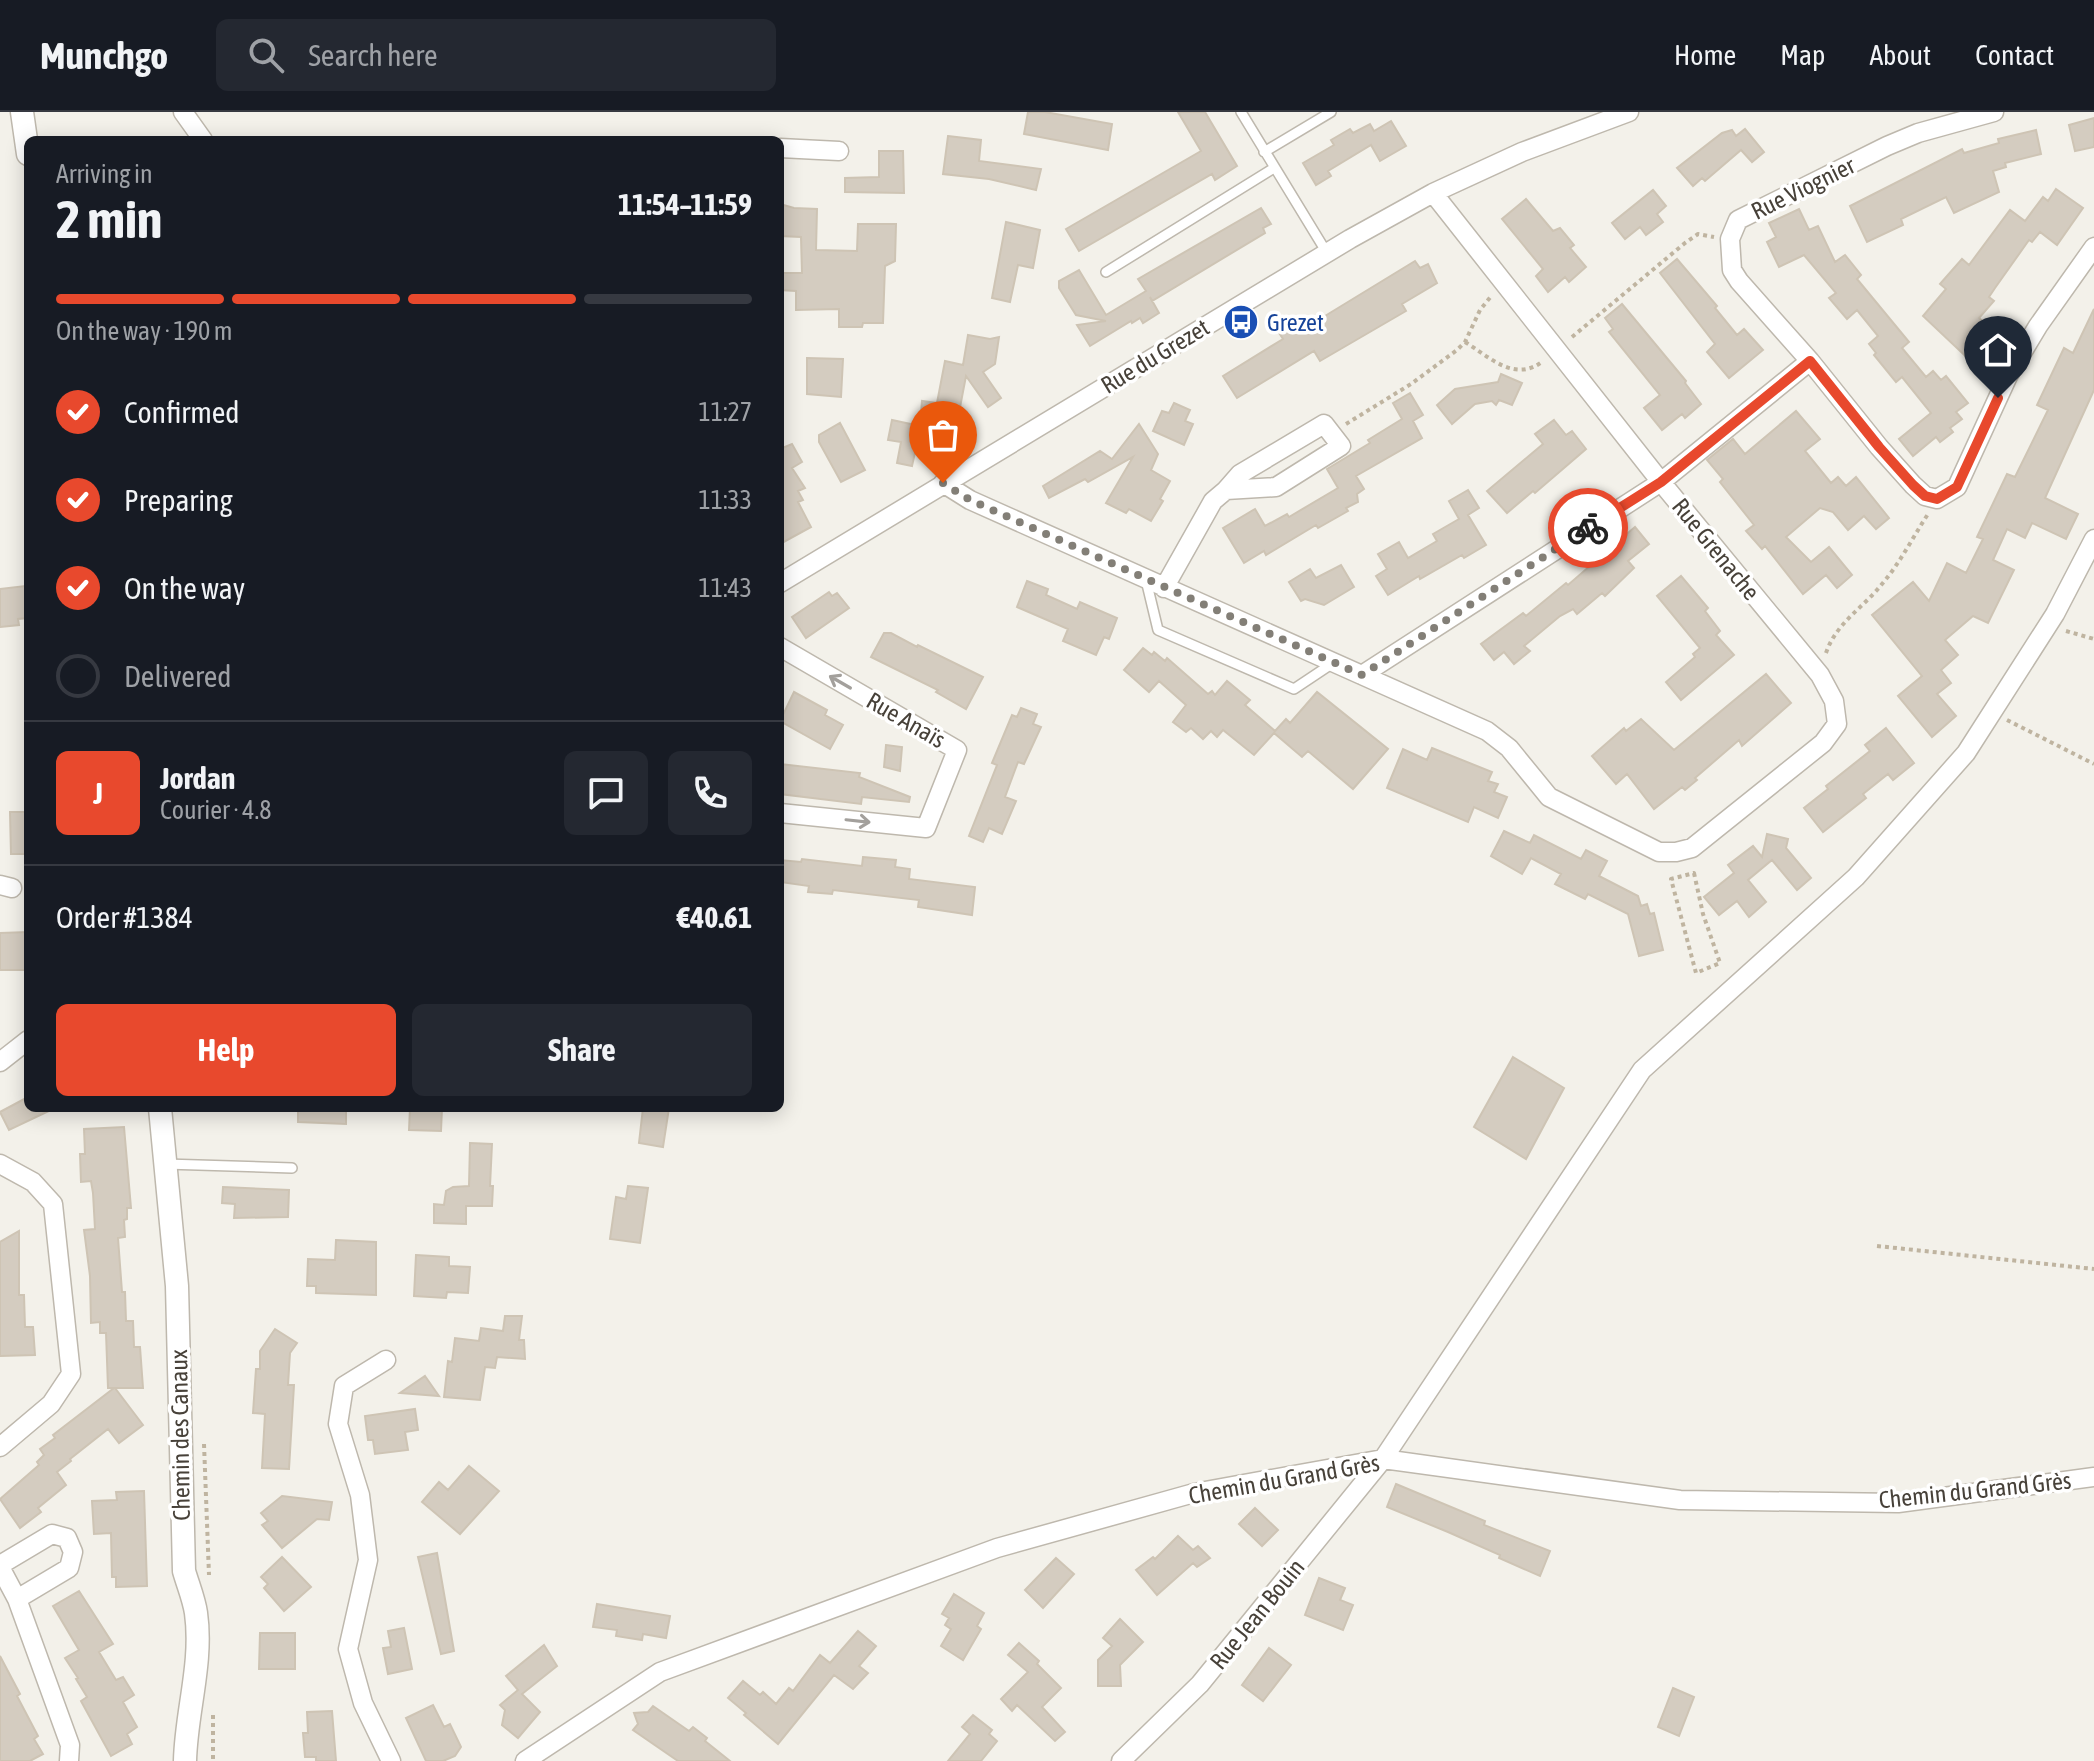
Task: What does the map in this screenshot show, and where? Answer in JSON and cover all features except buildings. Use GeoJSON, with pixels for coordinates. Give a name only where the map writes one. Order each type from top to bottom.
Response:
{"type":"FeatureCollection","features":[{"type":"Feature","properties":{"kind":"street"},"geometry":{"type":"LineString","coordinates":[[22,112],[25,136]]}},
{"type":"Feature","properties":{"kind":"street"},"geometry":{"type":"LineString","coordinates":[[183,112],[200,136]]}},
{"type":"Feature","properties":{"kind":"street","name":"Rue du Grezet"},"geometry":{"type":"LineString","coordinates":[[784,581],[1327,253],[1433,193],[1522,152],[1629,112]]}},
{"type":"Feature","properties":{"kind":"street","name":"Rue Viognier"},"geometry":{"type":"LineString","coordinates":[[1937,499],[1925,496],[1913,485],[1732,270],[1730,239],[1738,220],[1760,207],[1918,133],[1994,112]]}},
{"type":"Feature","properties":{"kind":"street"},"geometry":{"type":"LineString","coordinates":[[784,148],[839,151]]}},
{"type":"Feature","properties":{"kind":"street","name":"Rue Grenache"},"geometry":{"type":"LineString","coordinates":[[1362,675],[1487,731],[1509,748],[1549,797],[1659,852],[1692,848],[1823,743],[1837,724],[1834,701],[1820,675],[1661,482],[1433,193]]}},
{"type":"Feature","properties":{"kind":"street"},"geometry":{"type":"LineString","coordinates":[[1937,499],[1957,487],[2008,376],[2038,326],[2094,247]]}},
{"type":"Feature","properties":{"kind":"street"},"geometry":{"type":"LineString","coordinates":[[943,483],[970,500],[1362,675],[1661,482],[1810,361]]}},
{"type":"Feature","properties":{"kind":"street"},"geometry":{"type":"LineString","coordinates":[[1164,588],[1213,501],[1240,474],[1324,424],[1341,446],[1276,487],[1226,490]]}},
{"type":"Feature","properties":{"kind":"street","name":"Rue Jean Bouin"},"geometry":{"type":"LineString","coordinates":[[1121,1761],[1200,1684],[1383,1459],[1642,1070],[1856,877],[1966,753],[2048,625],[2094,539]]}},
{"type":"Feature","properties":{"kind":"street","name":"Rue Anaïs"},"geometry":{"type":"LineString","coordinates":[[784,649],[957,750],[926,828],[784,813]]}},
{"type":"Feature","properties":{"kind":"street"},"geometry":{"type":"LineString","coordinates":[[0,1062],[24,1043]]}},
{"type":"Feature","properties":{"kind":"street","name":"Chemin des Canaux"},"geometry":{"type":"LineString","coordinates":[[160,1112],[177,1286],[182,1545],[184,1571],[196,1612],[194,1692],[186,1729],[185,1761]]}},
{"type":"Feature","properties":{"kind":"street"},"geometry":{"type":"LineString","coordinates":[[0,1164],[33,1182],[53,1204],[71,1374],[51,1404],[0,1447]]}},
{"type":"Feature","properties":{"kind":"street"},"geometry":{"type":"LineString","coordinates":[[386,1360],[344,1386],[338,1424],[360,1495],[368,1560],[348,1649],[363,1703],[391,1761]]}},
{"type":"Feature","properties":{"kind":"street","name":"Chemin du Grand Grès"},"geometry":{"type":"LineString","coordinates":[[525,1761],[660,1672],[997,1548],[1194,1493],[1383,1459],[1680,1500],[1898,1503],[2094,1477]]}},
{"type":"Feature","properties":{"kind":"street"},"geometry":{"type":"LineString","coordinates":[[17,1599],[69,1568],[73,1552],[67,1538],[52,1534],[0,1566],[17,1599],[70,1745],[69,1761]]}},
{"type":"Feature","properties":{"kind":"lane"},"geometry":{"type":"LineString","coordinates":[[1241,112],[1327,253]]}},
{"type":"Feature","properties":{"kind":"lane"},"geometry":{"type":"LineString","coordinates":[[1264,152],[1331,112]]}},
{"type":"Feature","properties":{"kind":"lane"},"geometry":{"type":"LineString","coordinates":[[1106,272],[1274,168]]}},
{"type":"Feature","properties":{"kind":"lane"},"geometry":{"type":"LineString","coordinates":[[1146,580],[1158,630],[1294,689],[1333,663]]}},
{"type":"Feature","properties":{"kind":"lane"},"geometry":{"type":"LineString","coordinates":[[165,1164],[292,1168]]}},
{"type":"Feature","properties":{"kind":"path"},"geometry":{"type":"LineString","coordinates":[[1465,342],[1520,372],[1533,368],[1698,234],[1730,239]]}},
{"type":"Feature","properties":{"kind":"path"},"geometry":{"type":"LineString","coordinates":[[1341,427],[1411,384],[1465,342],[1480,310],[1503,282]]}},
{"type":"Feature","properties":{"kind":"path"},"geometry":{"type":"LineString","coordinates":[[1826,653],[1847,618],[1882,585],[1937,499]]}},
{"type":"Feature","properties":{"kind":"path"},"geometry":{"type":"LineString","coordinates":[[2048,625],[2094,639]]}},
{"type":"Feature","properties":{"kind":"path"},"geometry":{"type":"LineString","coordinates":[[1992,713],[2094,764]]}},
{"type":"Feature","properties":{"kind":"path"},"geometry":{"type":"LineString","coordinates":[[1694,873],[1703,914],[1720,963],[1696,973],[1671,879],[1694,873]]}},
{"type":"Feature","properties":{"kind":"path"},"geometry":{"type":"LineString","coordinates":[[1877,1246],[2094,1269]]}},
{"type":"Feature","properties":{"kind":"way so far"},"geometry":{"type":"LineString","coordinates":[[943,483],[970,500],[1362,675],[1588,528]]}},
{"type":"Feature","properties":{"kind":"place","name":"Grezet"},"geometry":{"type":"Point","coordinates":[1241,322]}},
{"type":"Feature","properties":{"kind":"route"},"geometry":{"type":"LineString","coordinates":[[1588,528],[1661,482],[1810,361],[1913,485],[1925,496],[1937,499],[1957,487],[1998,398]]}}]}
